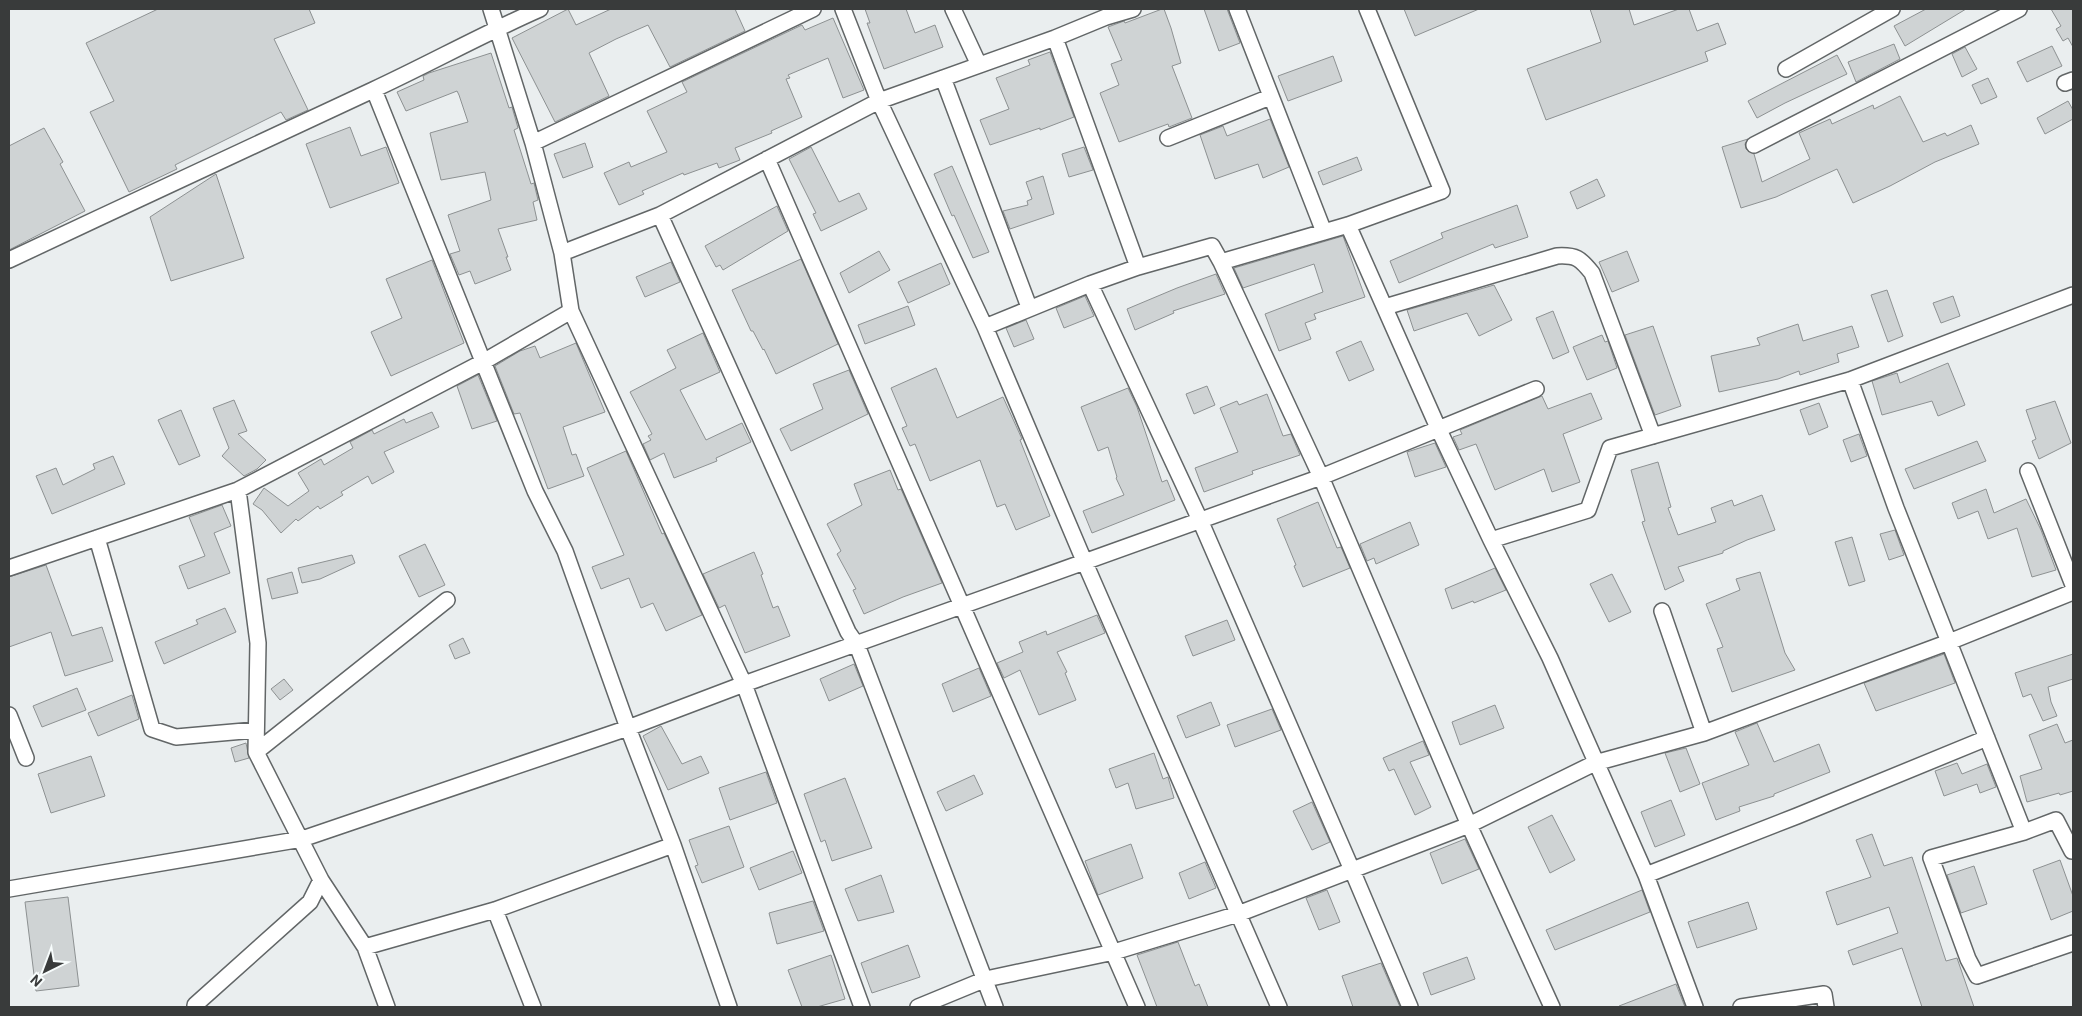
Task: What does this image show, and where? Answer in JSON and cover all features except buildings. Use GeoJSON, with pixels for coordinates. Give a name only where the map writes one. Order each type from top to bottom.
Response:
{"type":"FeatureCollection","features":[{"type":"Feature","properties":{"kind":"street"},"geometry":{"type":"LineString","coordinates":[[491,9],[533,143],[562,254],[571,311],[744,684],[862,1007]]}},
{"type":"Feature","properties":{"kind":"street"},"geometry":{"type":"LineString","coordinates":[[9,260],[314,116],[374,90],[497,27],[540,9]]}},
{"type":"Feature","properties":{"kind":"street"},"geometry":{"type":"LineString","coordinates":[[533,143],[813,9]]}},
{"type":"Feature","properties":{"kind":"street"},"geometry":{"type":"LineString","coordinates":[[843,9],[880,101],[985,327],[1085,563],[1279,1007]]}},
{"type":"Feature","properties":{"kind":"street"},"geometry":{"type":"LineString","coordinates":[[953,9],[979,65]]}},
{"type":"Feature","properties":{"kind":"street"},"geometry":{"type":"LineString","coordinates":[[562,254],[660,215],[880,101],[1055,38],[1104,13],[1133,9]]}},
{"type":"Feature","properties":{"kind":"street"},"geometry":{"type":"LineString","coordinates":[[1237,9],[1324,232]]}},
{"type":"Feature","properties":{"kind":"street"},"geometry":{"type":"LineString","coordinates":[[1221,262],[1348,225],[1442,191],[1369,12],[1384,9]]}},
{"type":"Feature","properties":{"kind":"street"},"geometry":{"type":"LineString","coordinates":[[1786,69],[1892,9]]}},
{"type":"Feature","properties":{"kind":"street"},"geometry":{"type":"LineString","coordinates":[[1754,145],[2019,9]]}},
{"type":"Feature","properties":{"kind":"street"},"geometry":{"type":"LineString","coordinates":[[1055,38],[1138,267]]}},
{"type":"Feature","properties":{"kind":"street"},"geometry":{"type":"LineString","coordinates":[[944,78],[1030,307]]}},
{"type":"Feature","properties":{"kind":"street"},"geometry":{"type":"LineString","coordinates":[[374,90],[535,491],[565,551],[628,728],[673,845],[729,1007]]}},
{"type":"Feature","properties":{"kind":"street"},"geometry":{"type":"LineString","coordinates":[[1168,138],[1270,97]]}},
{"type":"Feature","properties":{"kind":"street"},"geometry":{"type":"LineString","coordinates":[[767,159],[1137,1007]]}},
{"type":"Feature","properties":{"kind":"street"},"geometry":{"type":"LineString","coordinates":[[660,215],[848,632],[857,645],[986,979],[995,1007]]}},
{"type":"Feature","properties":{"kind":"street"},"geometry":{"type":"LineString","coordinates":[[1348,225],[1439,430],[1550,658],[1646,875],[1695,1007]]}},
{"type":"Feature","properties":{"kind":"street"},"geometry":{"type":"LineString","coordinates":[[985,327],[1090,284],[1138,267],[1212,246],[1321,478],[1547,1006]]}},
{"type":"Feature","properties":{"kind":"street"},"geometry":{"type":"LineString","coordinates":[[1385,307],[1557,256],[1572,255],[1583,262],[1592,273],[1653,436]]}},
{"type":"Feature","properties":{"kind":"street"},"geometry":{"type":"LineString","coordinates":[[1090,284],[1200,520],[1410,1007]]}},
{"type":"Feature","properties":{"kind":"street"},"geometry":{"type":"LineString","coordinates":[[1491,540],[1588,510],[1610,448],[1850,380],[2073,295]]}},
{"type":"Feature","properties":{"kind":"street"},"geometry":{"type":"LineString","coordinates":[[9,568],[238,490],[483,362],[571,311]]}},
{"type":"Feature","properties":{"kind":"street"},"geometry":{"type":"LineString","coordinates":[[1850,380],[1896,508],[2024,832]]}},
{"type":"Feature","properties":{"kind":"street"},"geometry":{"type":"LineString","coordinates":[[9,888],[302,839],[628,728],[962,605],[1321,478],[1536,389]]}},
{"type":"Feature","properties":{"kind":"street"},"geometry":{"type":"LineString","coordinates":[[2028,471],[2073,585]]}},
{"type":"Feature","properties":{"kind":"street"},"geometry":{"type":"LineString","coordinates":[[238,490],[258,643],[256,752],[322,880],[364,947],[387,1007]]}},
{"type":"Feature","properties":{"kind":"street"},"geometry":{"type":"LineString","coordinates":[[97,538],[152,729],[176,737],[256,730]]}},
{"type":"Feature","properties":{"kind":"street"},"geometry":{"type":"LineString","coordinates":[[918,1007],[986,979],[1114,952],[1238,914],[1469,825],[1595,763],[1704,733],[1949,642],[2073,592]]}},
{"type":"Feature","properties":{"kind":"street"},"geometry":{"type":"LineString","coordinates":[[256,752],[448,600]]}},
{"type":"Feature","properties":{"kind":"street"},"geometry":{"type":"LineString","coordinates":[[1662,611],[1704,733]]}},
{"type":"Feature","properties":{"kind":"street"},"geometry":{"type":"LineString","coordinates":[[9,715],[26,758]]}},
{"type":"Feature","properties":{"kind":"street"},"geometry":{"type":"LineString","coordinates":[[1646,875],[1797,816],[1987,738]]}},
{"type":"Feature","properties":{"kind":"street"},"geometry":{"type":"LineString","coordinates":[[2073,851],[2056,820],[2024,832],[1932,858],[1968,959],[1977,976],[2073,943]]}},
{"type":"Feature","properties":{"kind":"street"},"geometry":{"type":"LineString","coordinates":[[364,947],[495,910],[673,845]]}},
{"type":"Feature","properties":{"kind":"street"},"geometry":{"type":"LineString","coordinates":[[195,1007],[310,902],[322,880]]}},
{"type":"Feature","properties":{"kind":"street"},"geometry":{"type":"LineString","coordinates":[[495,910],[533,1007]]}},
{"type":"Feature","properties":{"kind":"street"},"geometry":{"type":"LineString","coordinates":[[1741,1007],[1824,994],[1826,1007]]}}]}
